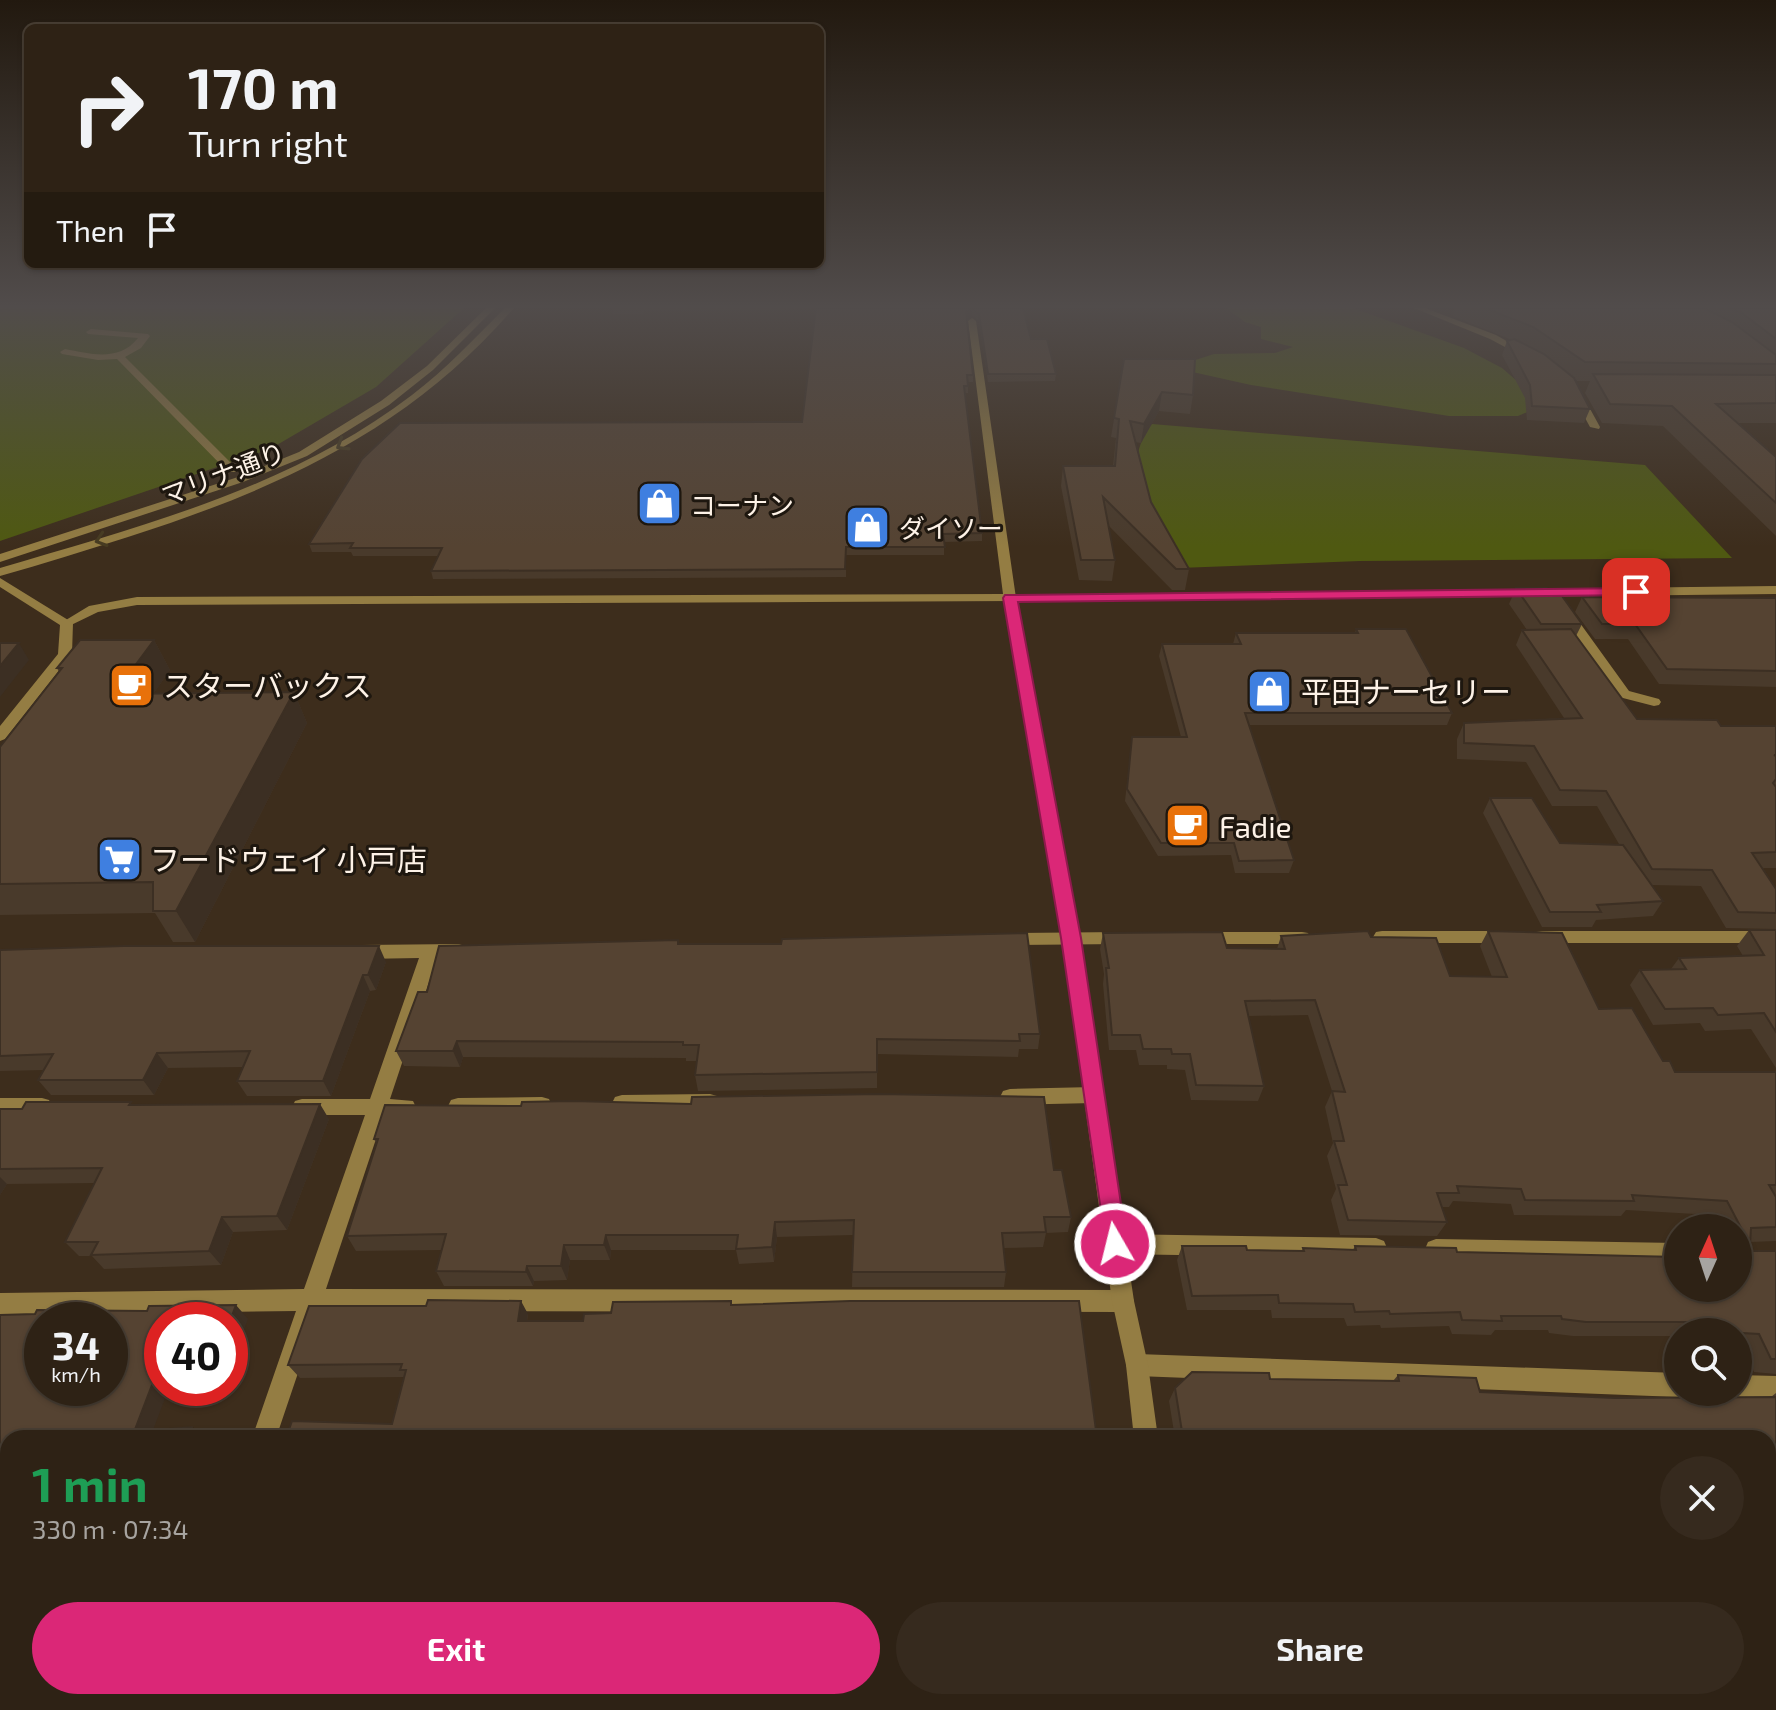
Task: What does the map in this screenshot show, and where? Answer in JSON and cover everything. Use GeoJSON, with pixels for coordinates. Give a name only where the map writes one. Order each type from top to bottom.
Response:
{"type":"FeatureCollection","features":[{"type":"Feature","properties":{"kind":"street"},"geometry":{"type":"LineString","coordinates":[[151,388],[232,470]]}},
{"type":"Feature","properties":{"kind":"street","name":"マリナ通り"},"geometry":{"type":"LineString","coordinates":[[0,558],[239,480],[303,454],[405,388]]}},
{"type":"Feature","properties":{"kind":"street","name":"マリナ通り"},"geometry":{"type":"LineString","coordinates":[[0,572],[251,491],[320,459],[403,407],[426,388]]}},
{"type":"Feature","properties":{"kind":"street"},"geometry":{"type":"LineString","coordinates":[[981,388],[1010,598],[1071,938],[1123,1301],[1137,1365],[1145,1430]]}},
{"type":"Feature","properties":{"kind":"street"},"geometry":{"type":"LineString","coordinates":[[1574,388],[1595,427]]}},
{"type":"Feature","properties":{"kind":"street"},"geometry":{"type":"LineString","coordinates":[[0,582],[67,623]]}},
{"type":"Feature","properties":{"kind":"street"},"geometry":{"type":"LineString","coordinates":[[67,623],[94,609],[137,601],[1010,598],[1776,590]]}},
{"type":"Feature","properties":{"kind":"street"},"geometry":{"type":"LineString","coordinates":[[1552,594],[1624,694],[1654,702]]}},
{"type":"Feature","properties":{"kind":"street"},"geometry":{"type":"LineString","coordinates":[[0,736],[65,654],[67,623]]}},
{"type":"Feature","properties":{"kind":"street"},"geometry":{"type":"LineString","coordinates":[[1369,937],[1776,937]]}},
{"type":"Feature","properties":{"kind":"street"},"geometry":{"type":"LineString","coordinates":[[993,940],[1134,938]]}},
{"type":"Feature","properties":{"kind":"street"},"geometry":{"type":"LineString","coordinates":[[1181,938],[1322,938]]}},
{"type":"Feature","properties":{"kind":"street"},"geometry":{"type":"LineString","coordinates":[[350,952],[477,951]]}},
{"type":"Feature","properties":{"kind":"street"},"geometry":{"type":"LineString","coordinates":[[267,1430],[430,952]]}},
{"type":"Feature","properties":{"kind":"street"},"geometry":{"type":"LineString","coordinates":[[982,1097],[1094,1095]]}},
{"type":"Feature","properties":{"kind":"street"},"geometry":{"type":"LineString","coordinates":[[600,1104],[727,1102]]}},
{"type":"Feature","properties":{"kind":"street"},"geometry":{"type":"LineString","coordinates":[[282,1107],[568,1104]]}},
{"type":"Feature","properties":{"kind":"street"},"geometry":{"type":"LineString","coordinates":[[0,1106],[63,1106]]}},
{"type":"Feature","properties":{"kind":"street"},"geometry":{"type":"LineString","coordinates":[[1115,1244],[1664,1253]]}},
{"type":"Feature","properties":{"kind":"street"},"geometry":{"type":"LineString","coordinates":[[0,1304],[309,1300],[1123,1301]]}},
{"type":"Feature","properties":{"kind":"street"},"geometry":{"type":"LineString","coordinates":[[1137,1365],[1664,1384]]}},
{"type":"Feature","properties":{"kind":"street"},"geometry":{"type":"LineString","coordinates":[[1752,1387],[1776,1388]]}},
{"type":"Feature","properties":{"kind":"green space"},"geometry":{"type":"Polygon","coordinates":[[[0,388],[375,388],[270,449],[0,541],[0,388]]]}},
{"type":"Feature","properties":{"kind":"green space"},"geometry":{"type":"Polygon","coordinates":[[[1269,388],[1524,388],[1532,410],[1518,416],[1449,416],[1269,388]]]}},
{"type":"Feature","properties":{"kind":"green space"},"geometry":{"type":"Polygon","coordinates":[[[1152,424],[1645,465],[1732,558],[1360,561],[1179,568],[1160,545],[1135,461],[1145,431],[1152,424]]]}},
{"type":"Feature","properties":{"kind":"building","name":"コーナン"},"geometry":{"type":"Polygon","coordinates":[[[806,388],[964,388],[982,533],[943,534],[945,547],[846,547],[845,569],[431,571],[442,548],[350,548],[353,543],[309,544],[362,459],[400,423],[802,422],[806,388]]]}},
{"type":"Feature","properties":{"kind":"building"},"geometry":{"type":"Polygon","coordinates":[[[1119,388],[1193,388],[1193,395],[1162,392],[1144,424],[1130,421],[1151,502],[1189,569],[1176,569],[1103,497],[1115,560],[1081,560],[1063,466],[1115,466],[1119,419],[1114,418],[1119,388]]]}},
{"type":"Feature","properties":{"kind":"building"},"geometry":{"type":"Polygon","coordinates":[[[1530,388],[1579,388],[1590,409],[1532,406],[1530,388]]]}},
{"type":"Feature","properties":{"kind":"building"},"geometry":{"type":"Polygon","coordinates":[[[1601,388],[1776,388],[1776,403],[1716,404],[1776,457],[1776,503],[1672,406],[1610,404],[1601,388]]]}},
{"type":"Feature","properties":{"kind":"building"},"geometry":{"type":"Polygon","coordinates":[[[1516,588],[1547,588],[1553,596],[1562,596],[1582,624],[1541,624],[1516,588]]]}},
{"type":"Feature","properties":{"kind":"building"},"geometry":{"type":"Polygon","coordinates":[[[1582,597],[1776,598],[1776,671],[1667,669],[1635,624],[1602,624],[1582,597]]]}},
{"type":"Feature","properties":{"kind":"building"},"geometry":{"type":"Polygon","coordinates":[[[1356,629],[1406,629],[1452,713],[1245,713],[1294,860],[1239,861],[1234,843],[1161,843],[1127,789],[1132,737],[1187,737],[1162,644],[1241,644],[1236,633],[1358,633],[1356,629]]]}},
{"type":"Feature","properties":{"kind":"building"},"geometry":{"type":"Polygon","coordinates":[[[1571,629],[1637,719],[1717,720],[1721,726],[1776,726],[1776,779],[1773,783],[1776,787],[1776,852],[1752,853],[1776,889],[1776,913],[1738,912],[1712,870],[1652,869],[1606,791],[1560,790],[1534,746],[1464,743],[1464,723],[1582,718],[1522,630],[1571,629]]]}},
{"type":"Feature","properties":{"kind":"building","name":"フードウェイ 小戸店"},"geometry":{"type":"Polygon","coordinates":[[[80,640],[154,640],[114,694],[294,692],[176,911],[153,911],[153,882],[0,884],[0,747],[80,640]]]}},
{"type":"Feature","properties":{"kind":"building"},"geometry":{"type":"Polygon","coordinates":[[[0,643],[19,643],[0,666],[0,643]]]}},
{"type":"Feature","properties":{"kind":"building"},"geometry":{"type":"Polygon","coordinates":[[[1490,798],[1532,798],[1560,843],[1623,845],[1663,901],[1597,905],[1601,912],[1550,912],[1490,798]]]}},
{"type":"Feature","properties":{"kind":"building"},"geometry":{"type":"Polygon","coordinates":[[[1749,930],[1776,930],[1776,1032],[1764,1013],[1718,1015],[1713,1008],[1665,1009],[1640,970],[1686,969],[1679,958],[1764,955],[1749,930]]]}},
{"type":"Feature","properties":{"kind":"building"},"geometry":{"type":"Polygon","coordinates":[[[1368,931],[1371,937],[1436,938],[1450,976],[1507,977],[1488,931],[1562,933],[1599,1009],[1632,1008],[1663,1061],[1670,1061],[1675,1072],[1776,1072],[1776,1185],[1769,1185],[1776,1197],[1776,1227],[1752,1228],[1752,1214],[1734,1214],[1727,1201],[1632,1195],[1634,1201],[1525,1200],[1521,1189],[1457,1186],[1459,1193],[1437,1193],[1447,1222],[1348,1220],[1338,1185],[1347,1185],[1334,1141],[1344,1141],[1332,1091],[1345,1092],[1315,1000],[1245,1001],[1264,1086],[1196,1085],[1190,1054],[1172,1054],[1171,1049],[1143,1049],[1140,1035],[1112,1035],[1106,968],[1109,968],[1103,933],[1222,932],[1227,948],[1285,949],[1281,936],[1368,931]]]}},
{"type":"Feature","properties":{"kind":"building"},"geometry":{"type":"Polygon","coordinates":[[[1027,933],[1040,1034],[1019,1034],[1020,1041],[877,1039],[877,1072],[695,1075],[699,1045],[683,1045],[683,1042],[457,1041],[453,1051],[396,1051],[418,992],[427,992],[439,946],[678,940],[678,944],[781,944],[782,939],[1027,933]]]}},
{"type":"Feature","properties":{"kind":"building"},"geometry":{"type":"Polygon","coordinates":[[[123,946],[379,946],[368,975],[363,975],[323,1081],[237,1081],[250,1051],[157,1053],[143,1080],[38,1080],[53,1054],[0,1056],[0,950],[123,946]]]}},
{"type":"Feature","properties":{"kind":"building"},"geometry":{"type":"Polygon","coordinates":[[[880,1094],[1044,1097],[1054,1170],[1062,1170],[1071,1217],[1044,1217],[1046,1232],[1002,1233],[1006,1272],[852,1272],[854,1220],[775,1222],[772,1247],[736,1249],[738,1235],[606,1235],[604,1245],[564,1245],[561,1266],[527,1266],[526,1272],[436,1271],[446,1234],[347,1236],[378,1139],[374,1139],[385,1105],[521,1106],[522,1102],[572,1101],[691,1104],[692,1097],[880,1094]]]}},
{"type":"Feature","properties":{"kind":"building"},"geometry":{"type":"Polygon","coordinates":[[[26,1102],[320,1104],[277,1216],[222,1217],[209,1251],[91,1255],[98,1242],[65,1242],[102,1168],[0,1169],[0,1109],[22,1109],[26,1102]]]}},
{"type":"Feature","properties":{"kind":"building"},"geometry":{"type":"Polygon","coordinates":[[[1182,1246],[1246,1246],[1247,1250],[1304,1251],[1303,1248],[1356,1250],[1355,1246],[1456,1248],[1457,1252],[1664,1257],[1664,1302],[1752,1302],[1752,1251],[1776,1251],[1776,1359],[1771,1359],[1759,1334],[1752,1334],[1752,1318],[1586,1322],[1562,1319],[1561,1316],[1501,1316],[1502,1321],[1462,1320],[1460,1312],[1390,1314],[1389,1311],[1355,1312],[1353,1304],[1279,1303],[1278,1295],[1192,1296],[1182,1246]]]}},
{"type":"Feature","properties":{"kind":"building"},"geometry":{"type":"Polygon","coordinates":[[[428,1300],[521,1301],[518,1321],[583,1321],[584,1314],[611,1313],[613,1302],[731,1301],[731,1305],[850,1301],[1079,1301],[1096,1430],[289,1430],[292,1421],[392,1424],[406,1370],[400,1370],[402,1364],[288,1365],[309,1306],[426,1306],[428,1300]]]}},
{"type":"Feature","properties":{"kind":"building"},"geometry":{"type":"Polygon","coordinates":[[[128,1311],[144,1311],[144,1406],[135,1430],[0,1430],[0,1315],[24,1314],[24,1406],[128,1406],[128,1311]]]}},
{"type":"Feature","properties":{"kind":"building"},"geometry":{"type":"Polygon","coordinates":[[[1192,1372],[1269,1373],[1270,1379],[1399,1381],[1398,1375],[1476,1378],[1480,1392],[1664,1398],[1664,1406],[1752,1406],[1752,1397],[1776,1397],[1776,1430],[1182,1430],[1175,1388],[1192,1372]]]}},
{"type":"Feature","properties":{"kind":"building"},"geometry":{"type":"Polygon","coordinates":[[[192,1427],[191,1430],[157,1430],[192,1427]]]}},
{"type":"Feature","properties":{"kind":"place","name":"コーナン"},"geometry":{"type":"Point","coordinates":[659,504]}},
{"type":"Feature","properties":{"kind":"place","name":"ダイソー"},"geometry":{"type":"Point","coordinates":[868,527]}},
{"type":"Feature","properties":{"kind":"place","name":"スターバックス"},"geometry":{"type":"Point","coordinates":[132,685]}},
{"type":"Feature","properties":{"kind":"place","name":"平田ナーセリー"},"geometry":{"type":"Point","coordinates":[1270,691]}},
{"type":"Feature","properties":{"kind":"place","name":"Fadie"},"geometry":{"type":"Point","coordinates":[1188,826]}},
{"type":"Feature","properties":{"kind":"place","name":"フードウェイ 小戸店"},"geometry":{"type":"Point","coordinates":[119,859]}},
{"type":"Feature","properties":{"kind":"route"},"geometry":{"type":"LineString","coordinates":[[1115,1244],[1071,938],[1010,598],[1636,592]]}}]}
